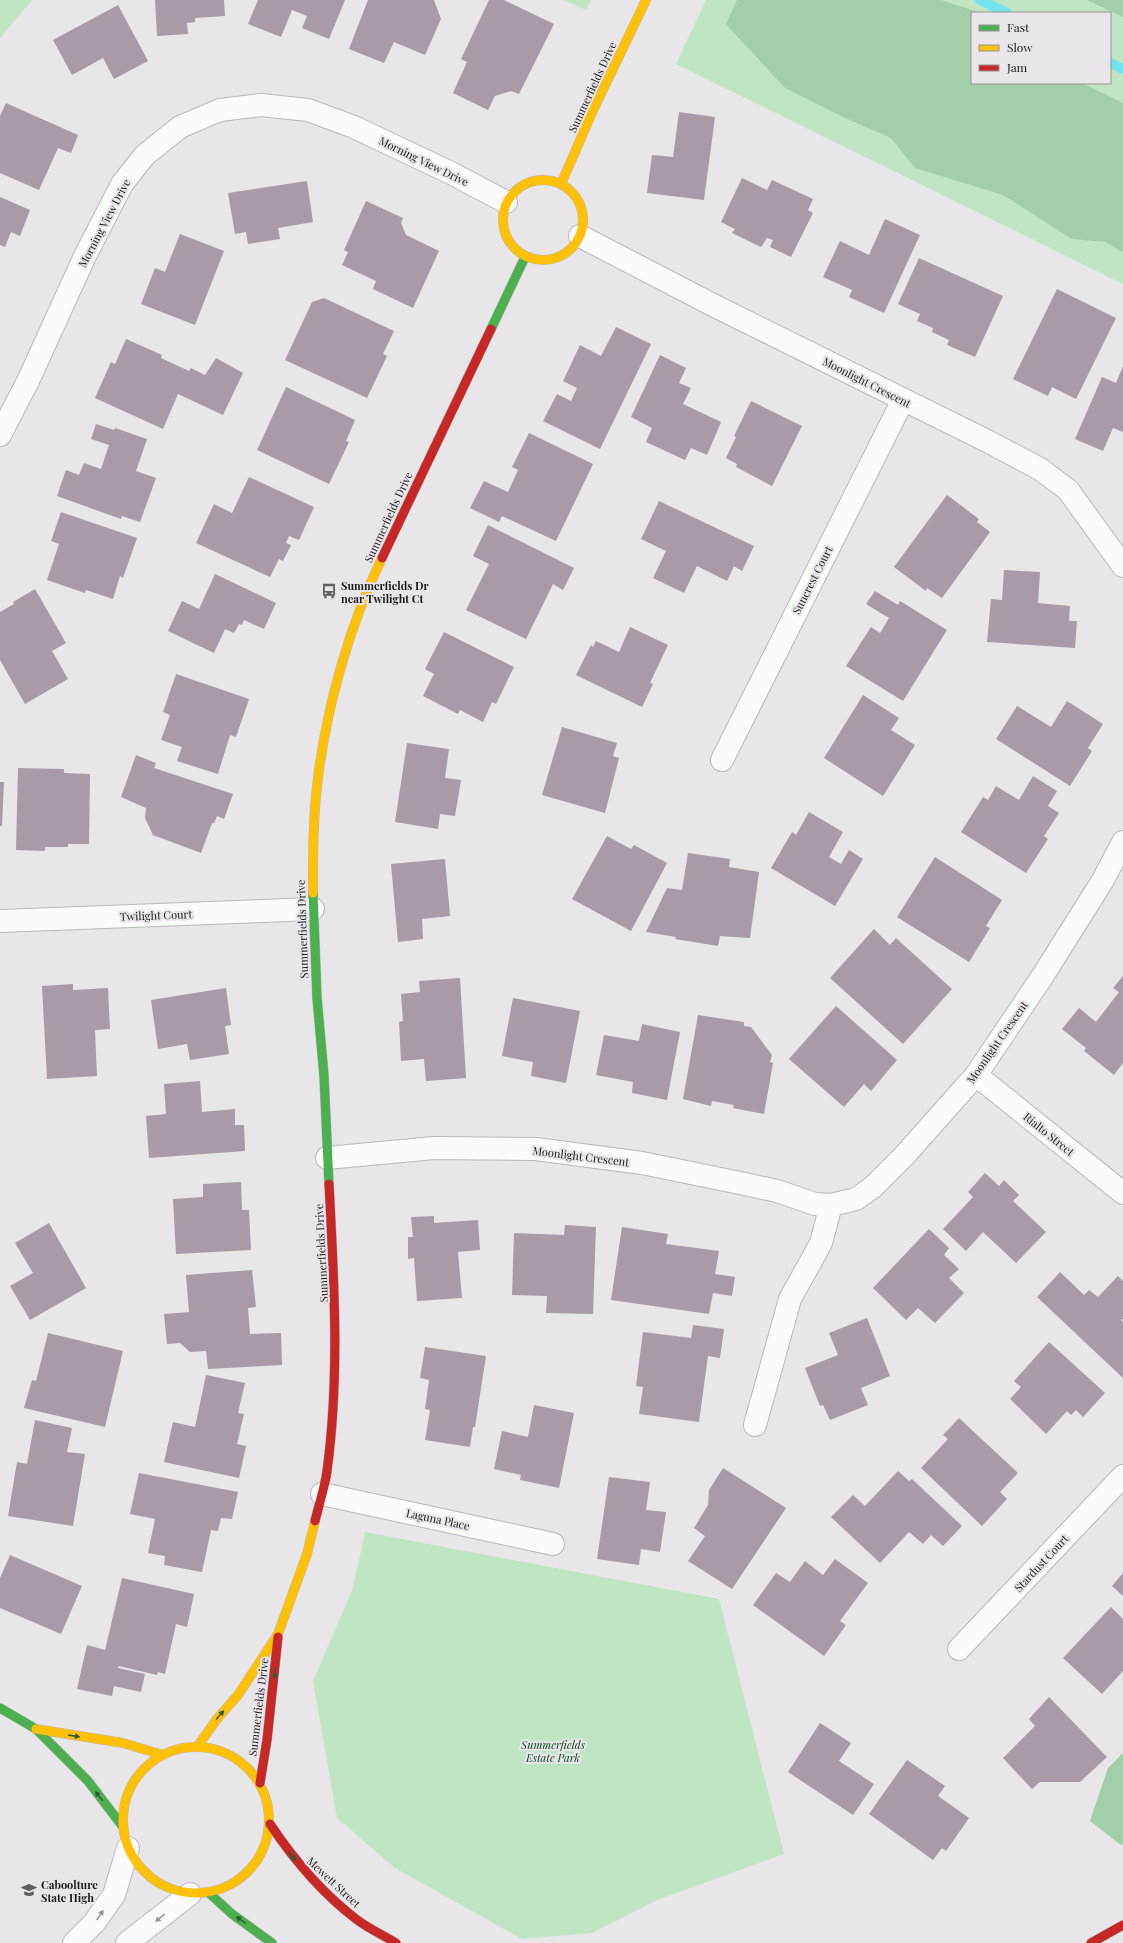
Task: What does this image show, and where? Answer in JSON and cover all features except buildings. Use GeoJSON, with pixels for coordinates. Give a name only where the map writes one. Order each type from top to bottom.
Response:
{"type":"FeatureCollection","features":[{"type":"Feature","properties":{"kind":"street","name":"Summerfields Drive"},"geometry":{"type":"LineString","coordinates":[[561,184],[595,106],[646,0]]}},
{"type":"Feature","properties":{"kind":"street","name":"Morning View Drive"},"geometry":{"type":"LineString","coordinates":[[0,435],[28,381],[85,256],[122,184],[145,155],[180,127],[220,110],[261,105],[308,110],[354,127],[451,173],[506,202]]}},
{"type":"Feature","properties":{"kind":"street"},"geometry":{"type":"LineString","coordinates":[[549,180],[561,184],[571,191],[578,200],[583,212],[583,224],[580,236],[574,247],[563,256],[550,260],[538,260],[525,257],[514,250],[506,239],[503,227],[503,214],[506,202],[514,192],[530,182],[549,180]]}},
{"type":"Feature","properties":{"kind":"street","name":"Moonlight Crescent"},"geometry":{"type":"LineString","coordinates":[[580,236],[711,304],[1040,469],[1068,490],[1123,566]]}},
{"type":"Feature","properties":{"kind":"street","name":"Summerfields Drive"},"geometry":{"type":"LineString","coordinates":[[197,1747],[217,1719],[238,1695],[278,1634],[307,1554],[327,1472],[335,1389],[336,1314],[324,1076],[317,998],[312,909],[313,845],[318,778],[330,711],[348,646],[372,578],[525,257]]}},
{"type":"Feature","properties":{"kind":"street","name":"Suncrest Court"},"geometry":{"type":"LineString","coordinates":[[722,760],[903,400]]}},
{"type":"Feature","properties":{"kind":"street","name":"Moonlight Crescent"},"geometry":{"type":"LineString","coordinates":[[327,1158],[434,1148],[536,1149],[642,1163],[740,1182],[777,1191],[815,1204],[831,1205],[856,1199],[873,1187],[904,1156],[976,1075],[1042,976],[1099,886],[1123,842]]}},
{"type":"Feature","properties":{"kind":"street","name":"Twilight Court"},"geometry":{"type":"LineString","coordinates":[[0,921],[312,909]]}},
{"type":"Feature","properties":{"kind":"street","name":"Rialto Street"},"geometry":{"type":"LineString","coordinates":[[976,1075],[1123,1193]]}},
{"type":"Feature","properties":{"kind":"street"},"geometry":{"type":"LineString","coordinates":[[755,1425],[790,1299],[821,1243],[831,1205]]}},
{"type":"Feature","properties":{"kind":"street","name":"Stardust Court"},"geometry":{"type":"LineString","coordinates":[[959,1650],[1123,1476]]}},
{"type":"Feature","properties":{"kind":"street","name":"Laguna Place"},"geometry":{"type":"LineString","coordinates":[[322,1494],[553,1544]]}},
{"type":"Feature","properties":{"kind":"street","name":"Summerfields Drive"},"geometry":{"type":"LineString","coordinates":[[260,1784],[267,1740],[278,1634]]}},
{"type":"Feature","properties":{"kind":"street"},"geometry":{"type":"LineString","coordinates":[[0,1708],[36,1729],[88,1781],[123,1827]]}},
{"type":"Feature","properties":{"kind":"street"},"geometry":{"type":"LineString","coordinates":[[36,1729],[123,1743],[163,1755]]}},
{"type":"Feature","properties":{"kind":"street"},"geometry":{"type":"LineString","coordinates":[[197,1747],[216,1749],[233,1756],[249,1768],[260,1784],[268,1803],[270,1824],[266,1843],[258,1861],[244,1876],[228,1887],[200,1893],[171,1889],[153,1880],[138,1866],[128,1848],[123,1827],[124,1810],[128,1794],[136,1779],[148,1765],[163,1755],[180,1749],[197,1747]]}},
{"type":"Feature","properties":{"kind":"street","name":"Mewett Street"},"geometry":{"type":"LineString","coordinates":[[270,1824],[290,1855],[318,1886],[357,1920],[396,1943]]}},
{"type":"Feature","properties":{"kind":"street"},"geometry":{"type":"LineString","coordinates":[[74,1943],[94,1924],[114,1895],[128,1848]]}},
{"type":"Feature","properties":{"kind":"street"},"geometry":{"type":"LineString","coordinates":[[127,1943],[200,1893]]}},
{"type":"Feature","properties":{"kind":"street"},"geometry":{"type":"LineString","coordinates":[[200,1893],[272,1943]]}},
{"type":"Feature","properties":{"kind":"street"},"geometry":{"type":"LineString","coordinates":[[1091,1943],[1123,1925]]}},
{"type":"Feature","properties":{"kind":"green space"},"geometry":{"type":"Polygon","coordinates":[[[0,0],[32,0],[0,38],[0,0]]]}},
{"type":"Feature","properties":{"kind":"green space"},"geometry":{"type":"Polygon","coordinates":[[[564,0],[591,0],[586,10],[564,0]]]}},
{"type":"Feature","properties":{"kind":"green space"},"geometry":{"type":"Polygon","coordinates":[[[706,0],[1123,0],[1123,284],[676,64],[706,0]]]}},
{"type":"Feature","properties":{"kind":"green space"},"geometry":{"type":"Polygon","coordinates":[[[737,0],[941,0],[978,12],[971,12],[971,84],[1084,84],[1123,103],[1123,252],[1105,242],[1072,239],[1003,195],[915,168],[891,138],[845,118],[785,88],[726,24],[737,0]]]}},
{"type":"Feature","properties":{"kind":"green space"},"geometry":{"type":"Polygon","coordinates":[[[1087,0],[1123,0],[1123,17],[1087,0]]]}},
{"type":"Feature","properties":{"kind":"green space","name":"Summerfields Estate Park"},"geometry":{"type":"Polygon","coordinates":[[[365,1532],[719,1599],[784,1854],[657,1900],[592,1933],[522,1939],[395,1868],[337,1818],[313,1681],[352,1591],[365,1532]]]}},
{"type":"Feature","properties":{"kind":"green space"},"geometry":{"type":"Polygon","coordinates":[[[1123,1753],[1123,1843],[1121,1845],[1090,1821],[1108,1768],[1123,1753]]]}},
{"type":"Feature","properties":{"kind":"waterway"},"geometry":{"type":"LineString","coordinates":[[980,0],[1005,12]]}},
{"type":"Feature","properties":{"kind":"waterway"},"geometry":{"type":"LineString","coordinates":[[1111,63],[1123,69]]}},
{"type":"Feature","properties":{"kind":"traffic: fast"},"geometry":{"type":"LineString","coordinates":[[491,329],[525,257]]}},
{"type":"Feature","properties":{"kind":"traffic: fast"},"geometry":{"type":"LineString","coordinates":[[313,893],[317,998],[324,1076],[329,1184]]}},
{"type":"Feature","properties":{"kind":"traffic: fast"},"geometry":{"type":"LineString","coordinates":[[0,1708],[36,1729],[88,1781],[123,1827]]}},
{"type":"Feature","properties":{"kind":"traffic: fast"},"geometry":{"type":"LineString","coordinates":[[209,1893],[232,1914],[272,1943]]}},
{"type":"Feature","properties":{"kind":"traffic: slow"},"geometry":{"type":"LineString","coordinates":[[561,184],[595,106],[646,0]]}},
{"type":"Feature","properties":{"kind":"traffic: slow"},"geometry":{"type":"LineString","coordinates":[[535,180],[551,180],[572,191],[583,212],[583,220],[583,228],[572,249],[551,260],[535,260],[521,254],[514,249],[509,242],[503,228],[503,212],[509,198],[514,191],[521,186],[535,180]]}},
{"type":"Feature","properties":{"kind":"traffic: slow"},"geometry":{"type":"LineString","coordinates":[[313,893],[315,807],[327,722],[341,665],[350,637],[370,583],[382,558]]}},
{"type":"Feature","properties":{"kind":"traffic: slow"},"geometry":{"type":"LineString","coordinates":[[197,1747],[217,1719],[238,1695],[278,1634],[307,1554],[315,1521]]}},
{"type":"Feature","properties":{"kind":"traffic: slow"},"geometry":{"type":"LineString","coordinates":[[36,1729],[123,1743],[163,1755]]}},
{"type":"Feature","properties":{"kind":"traffic: slow"},"geometry":{"type":"LineString","coordinates":[[189,1747],[203,1747],[224,1752],[237,1759],[248,1768],[257,1779],[264,1792],[268,1806],[269,1820],[268,1834],[264,1848],[257,1861],[248,1872],[237,1881],[224,1888],[203,1893],[189,1893],[168,1888],[155,1881],[139,1866],[128,1848],[123,1827],[123,1813],[128,1792],[135,1779],[150,1763],[168,1752],[189,1747]]}},
{"type":"Feature","properties":{"kind":"traffic: jam"},"geometry":{"type":"LineString","coordinates":[[382,558],[491,329]]}},
{"type":"Feature","properties":{"kind":"traffic: jam"},"geometry":{"type":"LineString","coordinates":[[315,1521],[327,1471],[334,1399],[335,1328],[329,1184]]}},
{"type":"Feature","properties":{"kind":"traffic: jam"},"geometry":{"type":"LineString","coordinates":[[260,1783],[267,1740],[278,1637]]}},
{"type":"Feature","properties":{"kind":"traffic: jam"},"geometry":{"type":"LineString","coordinates":[[270,1824],[299,1863],[320,1887],[361,1923],[396,1943]]}},
{"type":"Feature","properties":{"kind":"traffic: jam"},"geometry":{"type":"LineString","coordinates":[[1091,1943],[1123,1925]]}},
{"type":"Feature","properties":{"kind":"place","name":"Summerfields Dr near Twilight Ct"},"geometry":{"type":"Point","coordinates":[329,591]}},
{"type":"Feature","properties":{"kind":"place","name":"Caboolture State High"},"geometry":{"type":"Point","coordinates":[29,1890]}}]}
